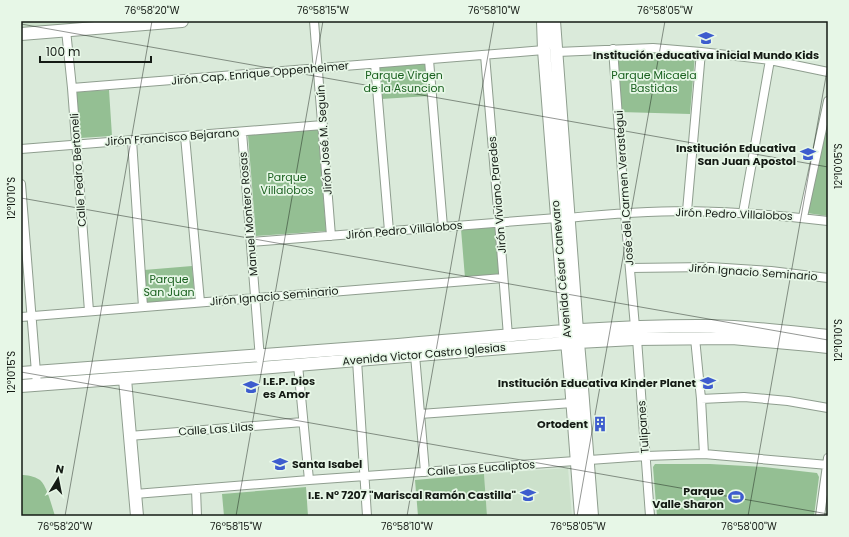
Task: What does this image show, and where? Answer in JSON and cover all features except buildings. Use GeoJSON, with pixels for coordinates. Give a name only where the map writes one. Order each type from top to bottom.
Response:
{"type":"FeatureCollection","features":[{"type":"Feature","properties":{"kind":"street"},"geometry":{"type":"LineString","coordinates":[[21,34],[146,22],[182,21]]}},
{"type":"Feature","properties":{"kind":"street","name":"Jirón José M. Seguín"},"geometry":{"type":"LineString","coordinates":[[314,21],[331,236]]}},
{"type":"Feature","properties":{"kind":"street","name":"Avenida César Canevaro"},"geometry":{"type":"LineString","coordinates":[[543,21],[544,50],[563,218]]}},
{"type":"Feature","properties":{"kind":"street","name":"Avenida César Canevaro"},"geometry":{"type":"LineString","coordinates":[[554,21],[563,218],[582,460],[581,516]]}},
{"type":"Feature","properties":{"kind":"street","name":"Calle Pedro Bertoneli"},"geometry":{"type":"LineString","coordinates":[[66,30],[72,88],[89,311]]}},
{"type":"Feature","properties":{"kind":"street"},"geometry":{"type":"LineString","coordinates":[[556,52],[653,48],[770,60],[828,72]]}},
{"type":"Feature","properties":{"kind":"street","name":"José del Carmen Verastegui"},"geometry":{"type":"LineString","coordinates":[[613,49],[625,213],[636,333]]}},
{"type":"Feature","properties":{"kind":"street","name":"Jirón Cap. Enrique Oppenheimer"},"geometry":{"type":"LineString","coordinates":[[72,88],[544,50]]}},
{"type":"Feature","properties":{"kind":"street"},"geometry":{"type":"LineString","coordinates":[[687,211],[701,52]]}},
{"type":"Feature","properties":{"kind":"street","name":"Jirón Viviano Paredes"},"geometry":{"type":"LineString","coordinates":[[485,55],[508,336]]}},
{"type":"Feature","properties":{"kind":"street"},"geometry":{"type":"LineString","coordinates":[[429,60],[443,227]]}},
{"type":"Feature","properties":{"kind":"street"},"geometry":{"type":"LineString","coordinates":[[743,213],[770,60]]}},
{"type":"Feature","properties":{"kind":"street"},"geometry":{"type":"LineString","coordinates":[[375,64],[389,231]]}},
{"type":"Feature","properties":{"kind":"street"},"geometry":{"type":"LineString","coordinates":[[803,218],[825,128],[828,101]]}},
{"type":"Feature","properties":{"kind":"street","name":"Jirón Francisco Bejarano"},"geometry":{"type":"LineString","coordinates":[[21,149],[323,125]]}},
{"type":"Feature","properties":{"kind":"street","name":"Manuel Montero Rosas"},"geometry":{"type":"LineString","coordinates":[[242,132],[260,362]]}},
{"type":"Feature","properties":{"kind":"street"},"geometry":{"type":"LineString","coordinates":[[184,136],[200,302]]}},
{"type":"Feature","properties":{"kind":"street"},"geometry":{"type":"LineString","coordinates":[[132,140],[143,307]]}},
{"type":"Feature","properties":{"kind":"street"},"geometry":{"type":"LineString","coordinates":[[21,184],[37,385]]}},
{"type":"Feature","properties":{"kind":"street","name":"Jirón Pedro Villalobos"},"geometry":{"type":"LineString","coordinates":[[251,242],[625,213],[687,211],[743,213],[828,221]]}},
{"type":"Feature","properties":{"kind":"street","name":"Jirón Ignacio Seminario"},"geometry":{"type":"LineString","coordinates":[[630,268],[710,267],[771,271],[828,278]]}},
{"type":"Feature","properties":{"kind":"street","name":"Jirón Ignacio Seminario"},"geometry":{"type":"LineString","coordinates":[[21,317],[503,278]]}},
{"type":"Feature","properties":{"kind":"street","name":"Avenida Victor Castro Iglesias"},"geometry":{"type":"LineString","coordinates":[[21,374],[36,372],[260,362],[298,365],[415,355],[572,337],[712,326],[784,331],[828,336]]}},
{"type":"Feature","properties":{"kind":"street","name":"Avenida Victor Castro Iglesias"},"geometry":{"type":"LineString","coordinates":[[636,333],[695,338],[732,338],[828,347]]}},
{"type":"Feature","properties":{"kind":"street","name":"Tulipanes"},"geometry":{"type":"LineString","coordinates":[[636,333],[650,516]]}},
{"type":"Feature","properties":{"kind":"street","name":"Avenida Victor Castro Iglesias"},"geometry":{"type":"LineString","coordinates":[[21,386],[125,379],[260,362],[508,336],[572,337]]}},
{"type":"Feature","properties":{"kind":"street","name":"Avenida César Canevaro"},"geometry":{"type":"LineString","coordinates":[[572,337],[572,402],[592,516]]}},
{"type":"Feature","properties":{"kind":"street"},"geometry":{"type":"LineString","coordinates":[[695,338],[701,399],[704,454]]}},
{"type":"Feature","properties":{"kind":"street"},"geometry":{"type":"LineString","coordinates":[[415,355],[425,472]]}},
{"type":"Feature","properties":{"kind":"street"},"geometry":{"type":"LineString","coordinates":[[357,360],[367,516]]}},
{"type":"Feature","properties":{"kind":"street"},"geometry":{"type":"LineString","coordinates":[[298,365],[309,480]]}},
{"type":"Feature","properties":{"kind":"street"},"geometry":{"type":"LineString","coordinates":[[125,379],[137,516]]}},
{"type":"Feature","properties":{"kind":"street"},"geometry":{"type":"LineString","coordinates":[[701,399],[744,397],[788,401],[828,408]]}},
{"type":"Feature","properties":{"kind":"street"},"geometry":{"type":"LineString","coordinates":[[420,414],[572,402]]}},
{"type":"Feature","properties":{"kind":"street","name":"Calle Las Lilas"},"geometry":{"type":"LineString","coordinates":[[129,436],[303,422]]}},
{"type":"Feature","properties":{"kind":"street","name":"Calle Los Eucaliptos"},"geometry":{"type":"LineString","coordinates":[[135,494],[646,456],[704,454],[828,462]]}},
{"type":"Feature","properties":{"kind":"street"},"geometry":{"type":"LineString","coordinates":[[820,516],[828,462]]}},
{"type":"Feature","properties":{"kind":"street"},"geometry":{"type":"LineString","coordinates":[[196,489],[197,516]]}},
{"type":"Feature","properties":{"kind":"shaded area"},"geometry":{"type":"Polygon","coordinates":[[[21,21],[131,21],[21,29],[21,21]]]}},
{"type":"Feature","properties":{"kind":"shaded area","name":"I.E. N° 7207 \"Mariscal Ramón Castilla\""},"geometry":{"type":"Polygon","coordinates":[[[568,468],[572,516],[487,516],[484,474],[568,468]]]}},
{"type":"Feature","properties":{"kind":"green space","name":"Parque Micaela Bastidas"},"geometry":{"type":"Polygon","coordinates":[[[656,51],[695,55],[690,114],[620,112],[616,52],[656,51]]]}},
{"type":"Feature","properties":{"kind":"green space","name":"Parque Virgen de la Asuncion"},"geometry":{"type":"Polygon","coordinates":[[[426,63],[429,96],[381,99],[379,66],[426,63]]]}},
{"type":"Feature","properties":{"kind":"green space"},"geometry":{"type":"Polygon","coordinates":[[[109,90],[112,136],[80,138],[76,92],[109,90]]]}},
{"type":"Feature","properties":{"kind":"green space","name":"Parque Villalobos"},"geometry":{"type":"Polygon","coordinates":[[[318,129],[326,231],[256,236],[248,135],[318,129]]]}},
{"type":"Feature","properties":{"kind":"green space"},"geometry":{"type":"Polygon","coordinates":[[[824,132],[828,133],[828,216],[807,213],[824,132]]]}},
{"type":"Feature","properties":{"kind":"green space"},"geometry":{"type":"Polygon","coordinates":[[[496,227],[500,275],[465,278],[461,229],[496,227]]]}},
{"type":"Feature","properties":{"kind":"green space","name":"Parque San Juan"},"geometry":{"type":"Polygon","coordinates":[[[192,266],[195,300],[146,303],[144,270],[192,266]]]}},
{"type":"Feature","properties":{"kind":"green space","name":"Parque Valle Sharon"},"geometry":{"type":"Polygon","coordinates":[[[655,464],[710,464],[764,467],[817,473],[819,477],[814,516],[657,516],[653,467],[655,464]]]}},
{"type":"Feature","properties":{"kind":"green space"},"geometry":{"type":"Polygon","coordinates":[[[484,474],[487,516],[418,516],[415,480],[484,474]]]}},
{"type":"Feature","properties":{"kind":"green space"},"geometry":{"type":"Polygon","coordinates":[[[21,475],[35,478],[43,483],[55,516],[21,516],[21,475]]]}},
{"type":"Feature","properties":{"kind":"green space"},"geometry":{"type":"Polygon","coordinates":[[[306,487],[308,516],[224,516],[222,494],[306,487]]]}},
{"type":"Feature","properties":{"kind":"place","name":"Institución educativa inicial Mundo Kids"},"geometry":{"type":"Point","coordinates":[706,38]}},
{"type":"Feature","properties":{"kind":"place","name":"Institución Educativa San Juan Apostol"},"geometry":{"type":"Point","coordinates":[808,154]}},
{"type":"Feature","properties":{"kind":"place","name":"Institución Educativa Kinder Planet"},"geometry":{"type":"Point","coordinates":[708,383]}},
{"type":"Feature","properties":{"kind":"place","name":"I.E.P. Dios es Amor"},"geometry":{"type":"Point","coordinates":[251,387]}},
{"type":"Feature","properties":{"kind":"place","name":"Ortodent"},"geometry":{"type":"Point","coordinates":[600,424]}},
{"type":"Feature","properties":{"kind":"place","name":"Santa Isabel"},"geometry":{"type":"Point","coordinates":[280,464]}},
{"type":"Feature","properties":{"kind":"place","name":"I.E. N° 7207 \"Mariscal Ramón Castilla\""},"geometry":{"type":"Point","coordinates":[528,495]}},
{"type":"Feature","properties":{"kind":"place","name":"Parque Valle Sharon"},"geometry":{"type":"Point","coordinates":[736,497]}}]}
